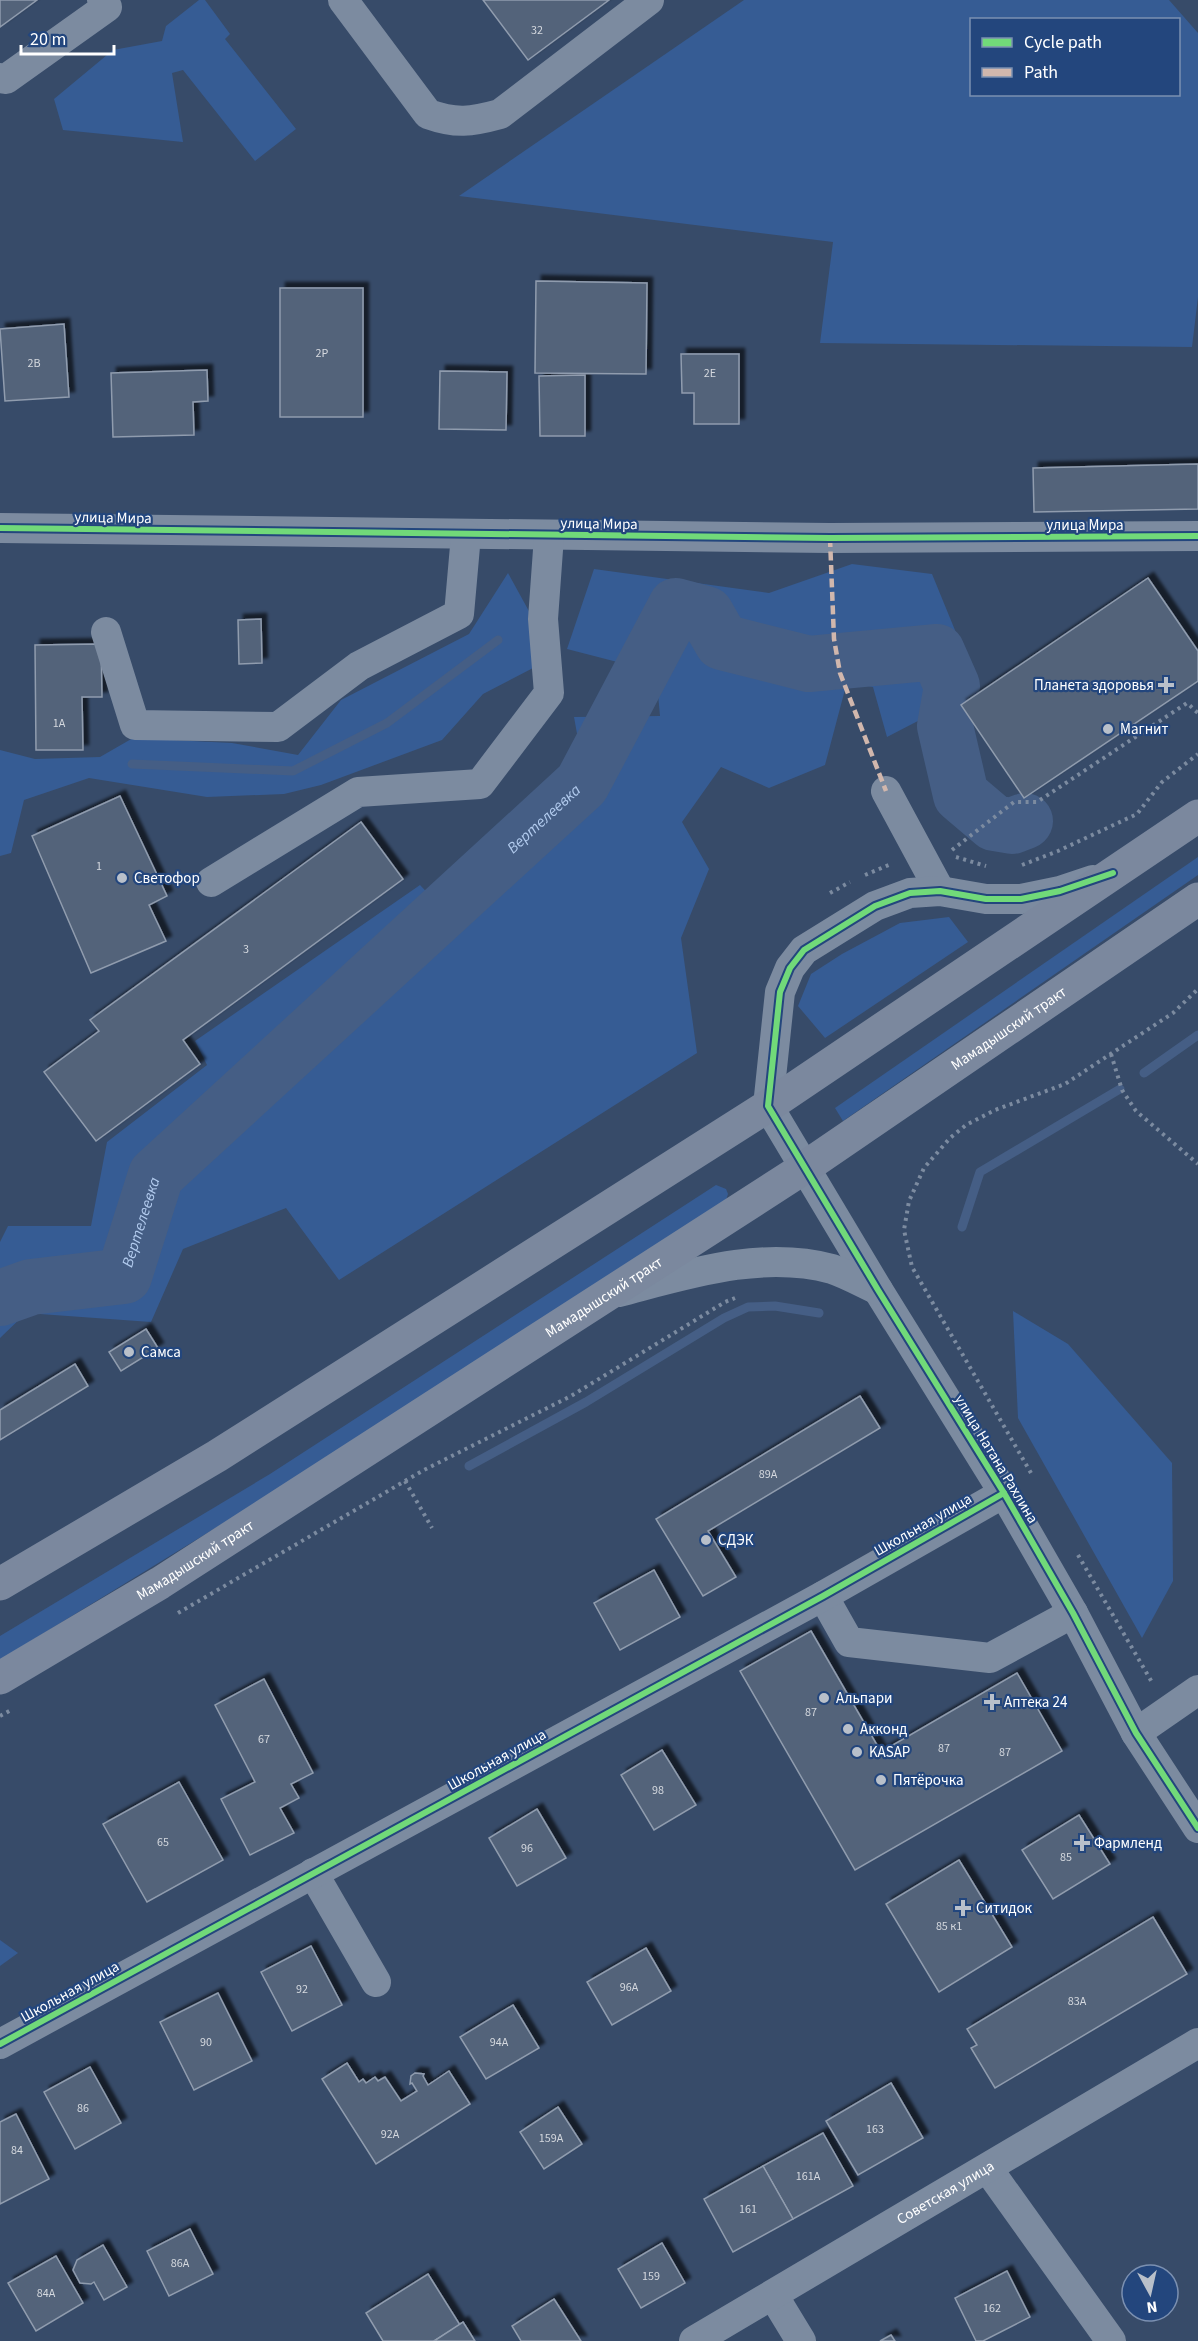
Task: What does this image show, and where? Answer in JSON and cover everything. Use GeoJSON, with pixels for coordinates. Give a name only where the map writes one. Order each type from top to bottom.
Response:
{"type":"FeatureCollection","features":[{"type":"Feature","properties":{"kind":"main road"},"geometry":{"type":"LineString","coordinates":[[0,1584],[217,1456],[768,1106],[1198,816]]}},
{"type":"Feature","properties":{"kind":"main road","name":"Мамадышский тракт"},"geometry":{"type":"LineString","coordinates":[[0,1678],[160,1583],[804,1168],[1198,899]]}},
{"type":"Feature","properties":{"kind":"street"},"geometry":{"type":"LineString","coordinates":[[343,0],[428,114],[449,121],[476,121],[500,114],[649,0]]}},
{"type":"Feature","properties":{"kind":"street"},"geometry":{"type":"LineString","coordinates":[[0,78],[6,79],[108,2]]}},
{"type":"Feature","properties":{"kind":"street","name":"улица Мира"},"geometry":{"type":"LineString","coordinates":[[0,528],[830,538],[1198,536]]}},
{"type":"Feature","properties":{"kind":"street"},"geometry":{"type":"LineString","coordinates":[[106,632],[135,725],[278,727],[358,666],[459,614],[466,534]]}},
{"type":"Feature","properties":{"kind":"street"},"geometry":{"type":"LineString","coordinates":[[211,882],[358,792],[480,784],[549,693],[543,619],[549,536]]}},
{"type":"Feature","properties":{"kind":"street"},"geometry":{"type":"LineString","coordinates":[[886,791],[940,891]]}},
{"type":"Feature","properties":{"kind":"street"},"geometry":{"type":"LineString","coordinates":[[768,1106],[780,992],[790,968],[804,950],[875,906],[910,893],[940,891],[986,899],[1021,899],[1060,891],[1113,873]]}},
{"type":"Feature","properties":{"kind":"street","name":"улица Натана Рахлина"},"geometry":{"type":"LineString","coordinates":[[768,1106],[878,1290],[1004,1493],[1073,1613],[1136,1733],[1198,1828]]}},
{"type":"Feature","properties":{"kind":"street"},"geometry":{"type":"LineString","coordinates":[[604,1296],[705,1269],[766,1262],[804,1264],[833,1270],[878,1290]]}},
{"type":"Feature","properties":{"kind":"street","name":"Школьная улица"},"geometry":{"type":"LineString","coordinates":[[0,2044],[823,1596],[1004,1493]]}},
{"type":"Feature","properties":{"kind":"street"},"geometry":{"type":"LineString","coordinates":[[823,1596],[849,1642],[990,1658],[1073,1613]]}},
{"type":"Feature","properties":{"kind":"street"},"geometry":{"type":"LineString","coordinates":[[1136,1733],[1198,1690]]}},
{"type":"Feature","properties":{"kind":"street"},"geometry":{"type":"LineString","coordinates":[[313,1873],[376,1982]]}},
{"type":"Feature","properties":{"kind":"street","name":"Советская улица"},"geometry":{"type":"LineString","coordinates":[[694,2341],[1198,2043]]}},
{"type":"Feature","properties":{"kind":"street"},"geometry":{"type":"LineString","coordinates":[[988,2169],[1111,2341]]}},
{"type":"Feature","properties":{"kind":"street"},"geometry":{"type":"LineString","coordinates":[[773,2295],[801,2341]]}},
{"type":"Feature","properties":{"kind":"path"},"geometry":{"type":"LineString","coordinates":[[996,868],[946,854],[1014,802],[1036,802],[1187,703],[1198,713]]}},
{"type":"Feature","properties":{"kind":"path"},"geometry":{"type":"LineString","coordinates":[[1016,867],[1058,851],[1137,814],[1162,782],[1198,754]]}},
{"type":"Feature","properties":{"kind":"path"},"geometry":{"type":"LineString","coordinates":[[830,893],[877,868],[920,855]]}},
{"type":"Feature","properties":{"kind":"path"},"geometry":{"type":"LineString","coordinates":[[1035,1480],[912,1267],[904,1230],[906,1213],[915,1184],[924,1168],[942,1146],[966,1125],[995,1110],[1060,1087],[1173,1013],[1198,989]]}},
{"type":"Feature","properties":{"kind":"path"},"geometry":{"type":"LineString","coordinates":[[1111,1054],[1122,1090],[1136,1111],[1198,1164]]}},
{"type":"Feature","properties":{"kind":"path"},"geometry":{"type":"LineString","coordinates":[[172,1616],[405,1481],[571,1396],[725,1302],[744,1295]]}},
{"type":"Feature","properties":{"kind":"path"},"geometry":{"type":"LineString","coordinates":[[405,1481],[432,1528]]}},
{"type":"Feature","properties":{"kind":"path"},"geometry":{"type":"LineString","coordinates":[[1076,1551],[1168,1711]]}},
{"type":"Feature","properties":{"kind":"path"},"geometry":{"type":"LineString","coordinates":[[0,1716],[20,1705]]}},
{"type":"Feature","properties":{"kind":"shaded area"},"geometry":{"type":"Polygon","coordinates":[[[199,0],[205,0],[230,34],[225,39],[296,129],[255,161],[183,70],[172,73],[183,142],[63,130],[54,99],[113,50],[162,41],[166,26],[199,0]]]}},
{"type":"Feature","properties":{"kind":"shaded area"},"geometry":{"type":"Polygon","coordinates":[[[744,0],[1169,0],[1198,33],[1198,297],[1192,347],[820,343],[833,242],[459,196],[744,0]]]}},
{"type":"Feature","properties":{"kind":"shaded area"},"geometry":{"type":"Polygon","coordinates":[[[852,564],[932,574],[968,662],[941,709],[887,737],[873,687],[847,682],[825,765],[769,788],[721,767],[682,822],[709,869],[681,938],[697,1053],[339,1280],[286,1208],[183,1249],[151,1322],[26,1313],[0,1338],[0,1242],[8,1226],[91,1226],[107,1142],[207,1065],[195,1041],[420,885],[439,905],[583,767],[574,717],[660,716],[656,672],[567,649],[594,569],[769,593],[852,564]]]}},
{"type":"Feature","properties":{"kind":"shaded area"},"geometry":{"type":"Polygon","coordinates":[[[508,573],[536,624],[533,668],[483,694],[442,740],[321,785],[284,794],[207,797],[89,778],[24,800],[11,853],[0,856],[0,750],[35,759],[100,757],[133,738],[232,743],[298,755],[341,700],[469,634],[508,573]]]}},
{"type":"Feature","properties":{"kind":"shaded area"},"geometry":{"type":"Polygon","coordinates":[[[1198,857],[1198,875],[843,1121],[835,1108],[1198,857]]]}},
{"type":"Feature","properties":{"kind":"shaded area"},"geometry":{"type":"Polygon","coordinates":[[[949,917],[968,942],[825,1038],[798,1006],[811,974],[842,954],[900,923],[949,917]]]}},
{"type":"Feature","properties":{"kind":"shaded area"},"geometry":{"type":"Polygon","coordinates":[[[716,1185],[726,1189],[728,1194],[726,1200],[284,1486],[0,1660],[0,1636],[270,1474],[716,1185]]]}},
{"type":"Feature","properties":{"kind":"shaded area"},"geometry":{"type":"Polygon","coordinates":[[[1013,1311],[1068,1344],[1172,1463],[1173,1581],[1142,1638],[1018,1418],[1013,1311]]]}},
{"type":"Feature","properties":{"kind":"shaded area"},"geometry":{"type":"Polygon","coordinates":[[[0,1940],[18,1953],[0,1966],[0,1940]]]}},
{"type":"Feature","properties":{"kind":"building"},"geometry":{"type":"Polygon","coordinates":[[[0,0],[37,0],[0,27],[0,0]]]}},
{"type":"Feature","properties":{"kind":"building"},"geometry":{"type":"Polygon","coordinates":[[[483,0],[609,0],[528,60],[483,0]]]}},
{"type":"Feature","properties":{"kind":"building"},"geometry":{"type":"Polygon","coordinates":[[[536,281],[647,283],[646,374],[535,373],[536,281]]]}},
{"type":"Feature","properties":{"kind":"building"},"geometry":{"type":"Polygon","coordinates":[[[280,288],[363,288],[363,417],[280,417],[280,288]]]}},
{"type":"Feature","properties":{"kind":"building"},"geometry":{"type":"Polygon","coordinates":[[[64,324],[69,397],[5,401],[0,329],[64,324]]]}},
{"type":"Feature","properties":{"kind":"building"},"geometry":{"type":"Polygon","coordinates":[[[681,354],[739,354],[739,424],[694,424],[694,393],[682,393],[681,354]]]}},
{"type":"Feature","properties":{"kind":"building"},"geometry":{"type":"Polygon","coordinates":[[[207,370],[208,401],[193,402],[194,435],[113,437],[111,373],[207,370]]]}},
{"type":"Feature","properties":{"kind":"building"},"geometry":{"type":"Polygon","coordinates":[[[440,371],[507,372],[506,430],[439,429],[440,371]]]}},
{"type":"Feature","properties":{"kind":"building"},"geometry":{"type":"Polygon","coordinates":[[[585,375],[585,436],[540,436],[539,376],[585,375]]]}},
{"type":"Feature","properties":{"kind":"building"},"geometry":{"type":"Polygon","coordinates":[[[1198,464],[1198,509],[1034,512],[1033,468],[1198,464]]]}},
{"type":"Feature","properties":{"kind":"building"},"geometry":{"type":"Polygon","coordinates":[[[1148,578],[1198,651],[1198,681],[1024,798],[961,705],[1148,578]]]}},
{"type":"Feature","properties":{"kind":"building"},"geometry":{"type":"Polygon","coordinates":[[[261,619],[262,663],[239,664],[238,620],[261,619]]]}},
{"type":"Feature","properties":{"kind":"building"},"geometry":{"type":"Polygon","coordinates":[[[101,644],[102,697],[82,697],[83,750],[36,750],[35,645],[101,644]]]}},
{"type":"Feature","properties":{"kind":"building"},"geometry":{"type":"Polygon","coordinates":[[[120,796],[167,896],[149,905],[166,941],[91,973],[32,836],[120,796]]]}},
{"type":"Feature","properties":{"kind":"building"},"geometry":{"type":"Polygon","coordinates":[[[361,822],[403,879],[183,1040],[200,1064],[96,1141],[44,1072],[99,1031],[90,1020],[361,822]]]}},
{"type":"Feature","properties":{"kind":"building"},"geometry":{"type":"Polygon","coordinates":[[[146,1329],[158,1348],[121,1371],[109,1352],[146,1329]]]}},
{"type":"Feature","properties":{"kind":"building"},"geometry":{"type":"Polygon","coordinates":[[[75,1364],[88,1386],[0,1440],[0,1410],[75,1364]]]}},
{"type":"Feature","properties":{"kind":"building"},"geometry":{"type":"Polygon","coordinates":[[[860,1396],[880,1428],[708,1531],[736,1577],[703,1596],[656,1519],[860,1396]]]}},
{"type":"Feature","properties":{"kind":"building"},"geometry":{"type":"Polygon","coordinates":[[[654,1570],[680,1617],[620,1650],[594,1603],[654,1570]]]}},
{"type":"Feature","properties":{"kind":"building"},"geometry":{"type":"Polygon","coordinates":[[[811,1631],[881,1752],[1017,1673],[1062,1751],[855,1870],[740,1671],[811,1631]]]}},
{"type":"Feature","properties":{"kind":"building"},"geometry":{"type":"Polygon","coordinates":[[[264,1679],[313,1773],[291,1784],[299,1798],[280,1808],[294,1833],[250,1855],[221,1799],[255,1782],[215,1705],[264,1679]]]}},
{"type":"Feature","properties":{"kind":"building"},"geometry":{"type":"Polygon","coordinates":[[[662,1750],[696,1805],[654,1830],[621,1775],[662,1750]]]}},
{"type":"Feature","properties":{"kind":"building"},"geometry":{"type":"Polygon","coordinates":[[[179,1782],[223,1860],[147,1902],[103,1824],[179,1782]]]}},
{"type":"Feature","properties":{"kind":"building"},"geometry":{"type":"Polygon","coordinates":[[[537,1809],[566,1858],[517,1886],[489,1838],[537,1809]]]}},
{"type":"Feature","properties":{"kind":"building"},"geometry":{"type":"Polygon","coordinates":[[[1079,1815],[1110,1864],[1053,1899],[1022,1850],[1079,1815]]]}},
{"type":"Feature","properties":{"kind":"building"},"geometry":{"type":"Polygon","coordinates":[[[959,1860],[1012,1947],[939,1992],[886,1904],[959,1860]]]}},
{"type":"Feature","properties":{"kind":"building"},"geometry":{"type":"Polygon","coordinates":[[[1153,1917],[1187,1974],[995,2088],[971,2048],[977,2045],[967,2029],[1153,1917]]]}},
{"type":"Feature","properties":{"kind":"building"},"geometry":{"type":"Polygon","coordinates":[[[311,1946],[342,2005],[292,2031],[261,1972],[311,1946]]]}},
{"type":"Feature","properties":{"kind":"building"},"geometry":{"type":"Polygon","coordinates":[[[646,1948],[671,1991],[612,2025],[587,1982],[646,1948]]]}},
{"type":"Feature","properties":{"kind":"building"},"geometry":{"type":"Polygon","coordinates":[[[218,1993],[252,2061],[194,2090],[160,2022],[218,1993]]]}},
{"type":"Feature","properties":{"kind":"building"},"geometry":{"type":"Polygon","coordinates":[[[513,2005],[539,2048],[486,2079],[460,2037],[513,2005]]]}},
{"type":"Feature","properties":{"kind":"building"},"geometry":{"type":"Polygon","coordinates":[[[347,2063],[359,2082],[363,2079],[366,2083],[375,2077],[378,2081],[385,2077],[401,2101],[417,2091],[412,2083],[410,2084],[411,2076],[415,2073],[424,2074],[428,2085],[449,2071],[470,2104],[376,2164],[322,2079],[347,2063]]]}},
{"type":"Feature","properties":{"kind":"building"},"geometry":{"type":"Polygon","coordinates":[[[90,2067],[121,2123],[75,2149],[44,2092],[90,2067]]]}},
{"type":"Feature","properties":{"kind":"building"},"geometry":{"type":"Polygon","coordinates":[[[891,2083],[923,2138],[858,2175],[826,2121],[891,2083]]]}},
{"type":"Feature","properties":{"kind":"building"},"geometry":{"type":"Polygon","coordinates":[[[558,2107],[582,2144],[544,2169],[520,2132],[558,2107]]]}},
{"type":"Feature","properties":{"kind":"building"},"geometry":{"type":"Polygon","coordinates":[[[16,2114],[49,2179],[0,2204],[0,2122],[16,2114]]]}},
{"type":"Feature","properties":{"kind":"building"},"geometry":{"type":"Polygon","coordinates":[[[823,2133],[853,2186],[793,2219],[763,2166],[823,2133]]]}},
{"type":"Feature","properties":{"kind":"building"},"geometry":{"type":"Polygon","coordinates":[[[763,2166],[793,2219],[733,2252],[704,2199],[763,2166]]]}},
{"type":"Feature","properties":{"kind":"building"},"geometry":{"type":"Polygon","coordinates":[[[190,2229],[213,2274],[169,2296],[147,2251],[190,2229]]]}},
{"type":"Feature","properties":{"kind":"building"},"geometry":{"type":"Polygon","coordinates":[[[662,2243],[685,2283],[641,2308],[618,2269],[662,2243]]]}},
{"type":"Feature","properties":{"kind":"building"},"geometry":{"type":"Polygon","coordinates":[[[103,2245],[127,2287],[104,2300],[94,2282],[80,2283],[73,2270],[77,2260],[103,2245]]]}},
{"type":"Feature","properties":{"kind":"building"},"geometry":{"type":"Polygon","coordinates":[[[56,2256],[83,2303],[36,2331],[8,2283],[56,2256]]]}},
{"type":"Feature","properties":{"kind":"building"},"geometry":{"type":"Polygon","coordinates":[[[1007,2271],[1030,2317],[983,2341],[976,2341],[955,2298],[1007,2271]]]}},
{"type":"Feature","properties":{"kind":"building"},"geometry":{"type":"Polygon","coordinates":[[[428,2274],[460,2325],[434,2341],[383,2341],[366,2313],[428,2274]]]}},
{"type":"Feature","properties":{"kind":"building"},"geometry":{"type":"Polygon","coordinates":[[[554,2299],[581,2341],[521,2341],[512,2326],[554,2299]]]}},
{"type":"Feature","properties":{"kind":"building"},"geometry":{"type":"Polygon","coordinates":[[[463,2322],[475,2341],[434,2341],[463,2322]]]}},
{"type":"Feature","properties":{"kind":"building"},"geometry":{"type":"Polygon","coordinates":[[[891,2335],[895,2341],[880,2341],[891,2335]]]}},
{"type":"Feature","properties":{"kind":"waterway","name":"Вертелеевка"},"geometry":{"type":"LineString","coordinates":[[0,1298],[31,1287],[124,1276],[156,1175],[582,784],[676,606],[706,614],[722,642],[809,664],[937,652],[952,686],[945,726],[961,795],[994,823],[1012,826],[1025,821]]}},
{"type":"Feature","properties":{"kind":"waterway"},"geometry":{"type":"LineString","coordinates":[[132,764],[293,771],[387,723],[498,640]]}},
{"type":"Feature","properties":{"kind":"waterway"},"geometry":{"type":"LineString","coordinates":[[1144,1073],[1198,1035]]}},
{"type":"Feature","properties":{"kind":"waterway"},"geometry":{"type":"LineString","coordinates":[[962,1227],[980,1172],[1120,1089]]}},
{"type":"Feature","properties":{"kind":"waterway"},"geometry":{"type":"LineString","coordinates":[[469,1466],[586,1402],[724,1318],[748,1307],[775,1306],[819,1313]]}},
{"type":"Feature","properties":{"kind":"marked path"},"geometry":{"type":"LineString","coordinates":[[830,538],[834,639],[840,673],[886,791]]}},
{"type":"Feature","properties":{"kind":"cycle path"},"geometry":{"type":"LineString","coordinates":[[0,528],[830,538],[1198,536]]}},
{"type":"Feature","properties":{"kind":"cycle path"},"geometry":{"type":"LineString","coordinates":[[1113,873],[1060,891],[1021,899],[986,899],[940,891],[910,893],[875,906],[804,950],[790,968],[780,992],[768,1106],[878,1290],[1004,1493],[1073,1613],[1136,1733],[1198,1828]]}},
{"type":"Feature","properties":{"kind":"cycle path"},"geometry":{"type":"LineString","coordinates":[[0,2044],[823,1596],[1004,1493]]}},
{"type":"Feature","properties":{"kind":"place","name":"Планета здоровья"},"geometry":{"type":"Point","coordinates":[1166,685]}},
{"type":"Feature","properties":{"kind":"place","name":"Магнит"},"geometry":{"type":"Point","coordinates":[1108,729]}},
{"type":"Feature","properties":{"kind":"place","name":"Светофор"},"geometry":{"type":"Point","coordinates":[122,878]}},
{"type":"Feature","properties":{"kind":"place","name":"Самса"},"geometry":{"type":"Point","coordinates":[129,1352]}},
{"type":"Feature","properties":{"kind":"place","name":"СДЭК"},"geometry":{"type":"Point","coordinates":[706,1540]}},
{"type":"Feature","properties":{"kind":"place","name":"Альпари"},"geometry":{"type":"Point","coordinates":[824,1698]}},
{"type":"Feature","properties":{"kind":"place","name":"Аптека 24"},"geometry":{"type":"Point","coordinates":[992,1702]}},
{"type":"Feature","properties":{"kind":"place","name":"Акконд"},"geometry":{"type":"Point","coordinates":[848,1729]}},
{"type":"Feature","properties":{"kind":"place","name":"KASAP"},"geometry":{"type":"Point","coordinates":[857,1752]}},
{"type":"Feature","properties":{"kind":"place","name":"Пятёрочка"},"geometry":{"type":"Point","coordinates":[881,1780]}},
{"type":"Feature","properties":{"kind":"place","name":"Фармленд"},"geometry":{"type":"Point","coordinates":[1082,1843]}},
{"type":"Feature","properties":{"kind":"place","name":"Ситидок"},"geometry":{"type":"Point","coordinates":[963,1908]}}]}
